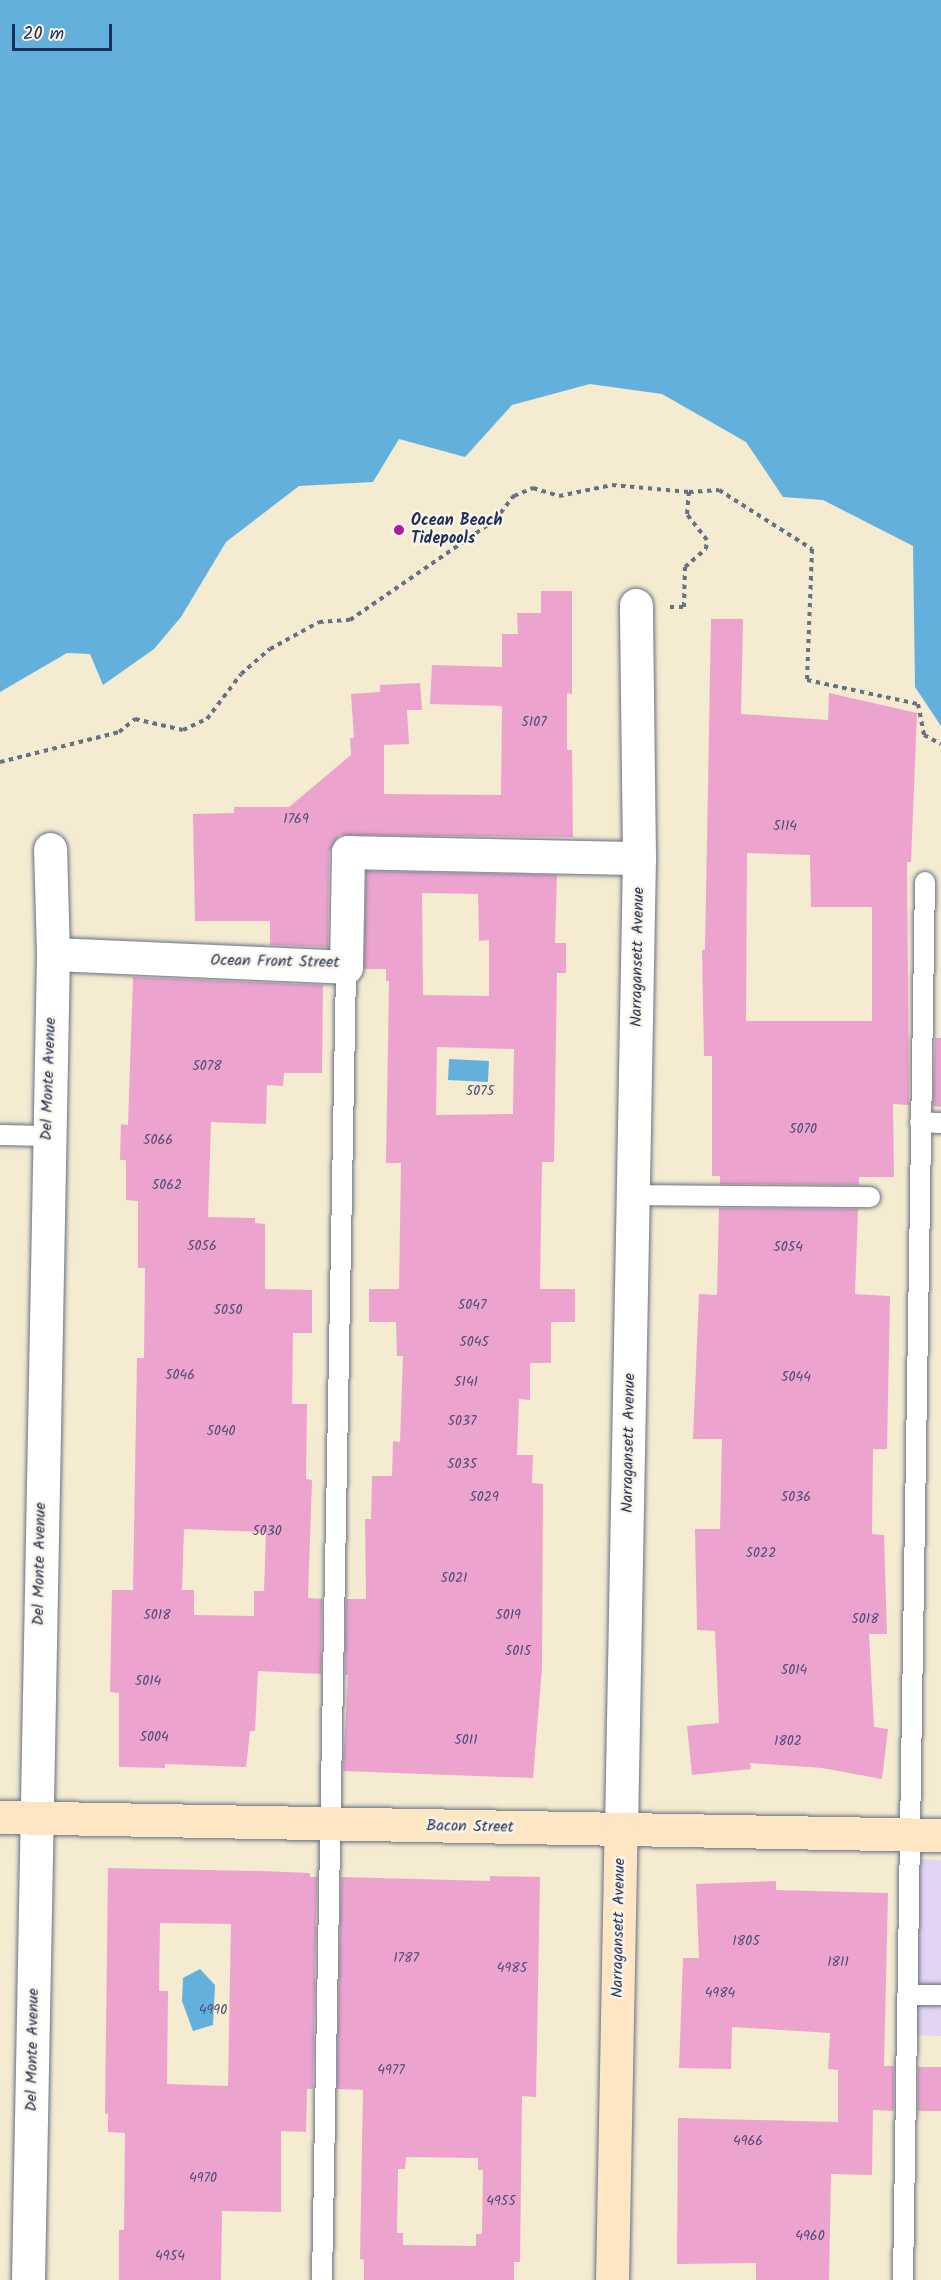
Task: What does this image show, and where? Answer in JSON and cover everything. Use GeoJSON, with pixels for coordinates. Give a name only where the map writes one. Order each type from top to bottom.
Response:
{"type":"FeatureCollection","features":[{"type":"Feature","properties":{"kind":"street","name":"Narragansett Avenue"},"geometry":{"type":"LineString","coordinates":[[612,2280],[639,858],[636,605]]}},
{"type":"Feature","properties":{"kind":"street","name":"Del Monte Avenue"},"geometry":{"type":"LineString","coordinates":[[28,2280],[53,954],[50,849]]}},
{"type":"Feature","properties":{"kind":"street","name":"Ocean Front Street"},"geometry":{"type":"LineString","coordinates":[[53,954],[346,967],[348,852],[639,858]]}},
{"type":"Feature","properties":{"kind":"street","name":"Bacon Street"},"geometry":{"type":"LineString","coordinates":[[0,1817],[926,1835]]}},
{"type":"Feature","properties":{"kind":"lane"},"geometry":{"type":"LineString","coordinates":[[903,2280],[909,1995],[926,1835],[920,1122],[925,882]]}},
{"type":"Feature","properties":{"kind":"lane"},"geometry":{"type":"LineString","coordinates":[[322,2280],[328,1824],[346,967]]}},
{"type":"Feature","properties":{"kind":"lane"},"geometry":{"type":"LineString","coordinates":[[920,1122],[941,1123]]}},
{"type":"Feature","properties":{"kind":"lane"},"geometry":{"type":"LineString","coordinates":[[0,1135],[48,1136]]}},
{"type":"Feature","properties":{"kind":"lane"},"geometry":{"type":"LineString","coordinates":[[634,1195],[870,1197]]}},
{"type":"Feature","properties":{"kind":"lane"},"geometry":{"type":"LineString","coordinates":[[909,1995],[941,1995]]}},
{"type":"Feature","properties":{"kind":"path"},"geometry":{"type":"LineString","coordinates":[[0,762],[118,732],[135,719],[183,730],[207,719],[241,674],[270,649],[319,622],[350,620],[495,520],[514,496],[533,488],[560,496],[612,485],[689,492],[719,490],[812,549],[807,680],[918,704],[924,735],[941,744]]}},
{"type":"Feature","properties":{"kind":"path"},"geometry":{"type":"LineString","coordinates":[[684,607],[685,567],[706,549],[707,540],[687,514],[689,492]]}},
{"type":"Feature","properties":{"kind":"shaded area"},"geometry":{"type":"Polygon","coordinates":[[[918,1859],[941,1860],[941,2036],[913,2035],[918,1859]]]}},
{"type":"Feature","properties":{"kind":"water"},"geometry":{"type":"Polygon","coordinates":[[[0,0],[941,0],[941,726],[915,687],[913,546],[823,500],[783,497],[746,442],[662,394],[590,384],[512,405],[465,457],[399,439],[373,482],[299,486],[226,542],[181,617],[154,649],[103,685],[90,654],[67,653],[0,692],[0,0]]]}},
{"type":"Feature","properties":{"kind":"water"},"geometry":{"type":"Polygon","coordinates":[[[449,1059],[489,1061],[488,1082],[448,1080],[449,1059]]]}},
{"type":"Feature","properties":{"kind":"water"},"geometry":{"type":"Polygon","coordinates":[[[200,1969],[215,1985],[213,2025],[193,2031],[182,2001],[183,1978],[200,1969]]]}},
{"type":"Feature","properties":{"kind":"building"},"geometry":{"type":"Polygon","coordinates":[[[541,591],[572,591],[572,694],[567,693],[567,750],[572,750],[573,837],[339,835],[329,852],[328,947],[270,945],[270,921],[195,921],[193,814],[234,813],[234,807],[289,807],[351,755],[350,738],[354,738],[351,694],[380,692],[380,685],[420,683],[422,710],[407,710],[409,744],[384,745],[384,794],[501,795],[502,706],[430,704],[432,665],[502,667],[502,634],[518,634],[517,613],[541,613],[541,591]]]}},
{"type":"Feature","properties":{"kind":"building"},"geometry":{"type":"Polygon","coordinates":[[[711,619],[743,619],[741,714],[828,720],[829,693],[917,713],[911,862],[907,862],[909,1105],[893,1104],[894,1177],[859,1177],[859,1185],[720,1184],[720,1176],[712,1176],[712,1056],[704,1056],[702,950],[705,950],[711,619]],[[747,853],[746,1021],[872,1021],[872,907],[811,907],[810,855],[747,853]]]}},
{"type":"Feature","properties":{"kind":"building"},"geometry":{"type":"Polygon","coordinates":[[[366,871],[557,875],[555,943],[566,943],[566,973],[557,973],[554,1162],[542,1162],[540,1289],[575,1289],[575,1322],[551,1322],[551,1363],[530,1363],[530,1400],[519,1399],[517,1455],[533,1455],[532,1483],[543,1484],[542,1667],[533,1778],[343,1771],[348,1675],[345,1675],[346,1599],[366,1599],[365,1519],[371,1519],[372,1476],[392,1476],[393,1441],[400,1442],[403,1356],[397,1356],[396,1322],[369,1322],[369,1289],[399,1289],[401,1163],[386,1163],[389,981],[386,981],[386,969],[364,969],[366,871]],[[422,893],[423,995],[489,996],[489,940],[479,941],[478,894],[422,893]],[[437,1047],[436,1115],[513,1114],[514,1049],[437,1047]]]}},
{"type":"Feature","properties":{"kind":"building"},"geometry":{"type":"Polygon","coordinates":[[[133,977],[323,985],[322,1073],[284,1073],[283,1086],[267,1085],[266,1124],[211,1122],[208,1217],[255,1218],[255,1223],[265,1224],[265,1289],[312,1290],[312,1333],[293,1333],[292,1404],[307,1404],[306,1479],[312,1480],[308,1598],[322,1599],[321,1674],[258,1671],[255,1731],[250,1731],[246,1767],[165,1764],[165,1768],[119,1767],[119,1693],[110,1692],[112,1590],[133,1590],[137,1358],[144,1358],[145,1268],[138,1268],[138,1201],[126,1200],[126,1160],[120,1160],[121,1124],[128,1125],[133,977]],[[184,1529],[182,1590],[194,1590],[194,1615],[254,1616],[254,1591],[264,1591],[266,1532],[184,1529]]]}},
{"type":"Feature","properties":{"kind":"building"},"geometry":{"type":"Polygon","coordinates":[[[935,1038],[941,1038],[941,1107],[933,1106],[935,1038]]]}},
{"type":"Feature","properties":{"kind":"building"},"geometry":{"type":"Polygon","coordinates":[[[719,1208],[858,1209],[855,1294],[890,1296],[887,1449],[873,1449],[872,1534],[884,1535],[887,1634],[869,1634],[874,1727],[888,1729],[882,1779],[822,1768],[750,1763],[751,1769],[692,1775],[687,1726],[719,1723],[715,1631],[697,1630],[695,1529],[720,1529],[722,1439],[693,1439],[699,1294],[717,1295],[719,1208]]]}},
{"type":"Feature","properties":{"kind":"building"},"geometry":{"type":"Polygon","coordinates":[[[108,1868],[310,1873],[310,1877],[317,1877],[313,2089],[307,2089],[306,2132],[281,2131],[281,2212],[222,2211],[221,2280],[119,2280],[119,2230],[124,2230],[125,2133],[108,2132],[108,2113],[105,2114],[108,1868]],[[160,1923],[159,1991],[168,1991],[167,2084],[228,2086],[231,1924],[160,1923]]]}},
{"type":"Feature","properties":{"kind":"building"},"geometry":{"type":"Polygon","coordinates":[[[490,1876],[540,1877],[536,2097],[522,2096],[520,2262],[514,2262],[514,2280],[364,2280],[364,2260],[360,2259],[363,2090],[337,2089],[341,1877],[490,1881],[490,1876]],[[406,2157],[405,2169],[398,2169],[397,2233],[403,2233],[403,2245],[476,2246],[476,2234],[482,2234],[483,2170],[478,2170],[478,2158],[406,2157]]]}},
{"type":"Feature","properties":{"kind":"building"},"geometry":{"type":"Polygon","coordinates":[[[776,1881],[776,1890],[888,1893],[884,2066],[894,2066],[894,2111],[873,2110],[872,2175],[831,2174],[829,2280],[756,2280],[756,2263],[677,2264],[678,2118],[838,2122],[838,2070],[828,2069],[830,2033],[732,2027],[731,2069],[679,2068],[683,1958],[699,1958],[696,1884],[776,1881]]]}},
{"type":"Feature","properties":{"kind":"building"},"geometry":{"type":"Polygon","coordinates":[[[918,2067],[941,2067],[941,2111],[918,2111],[918,2067]]]}},
{"type":"Feature","properties":{"kind":"place","name":"Ocean Beach Tidepools"},"geometry":{"type":"Point","coordinates":[399,530]}}]}
